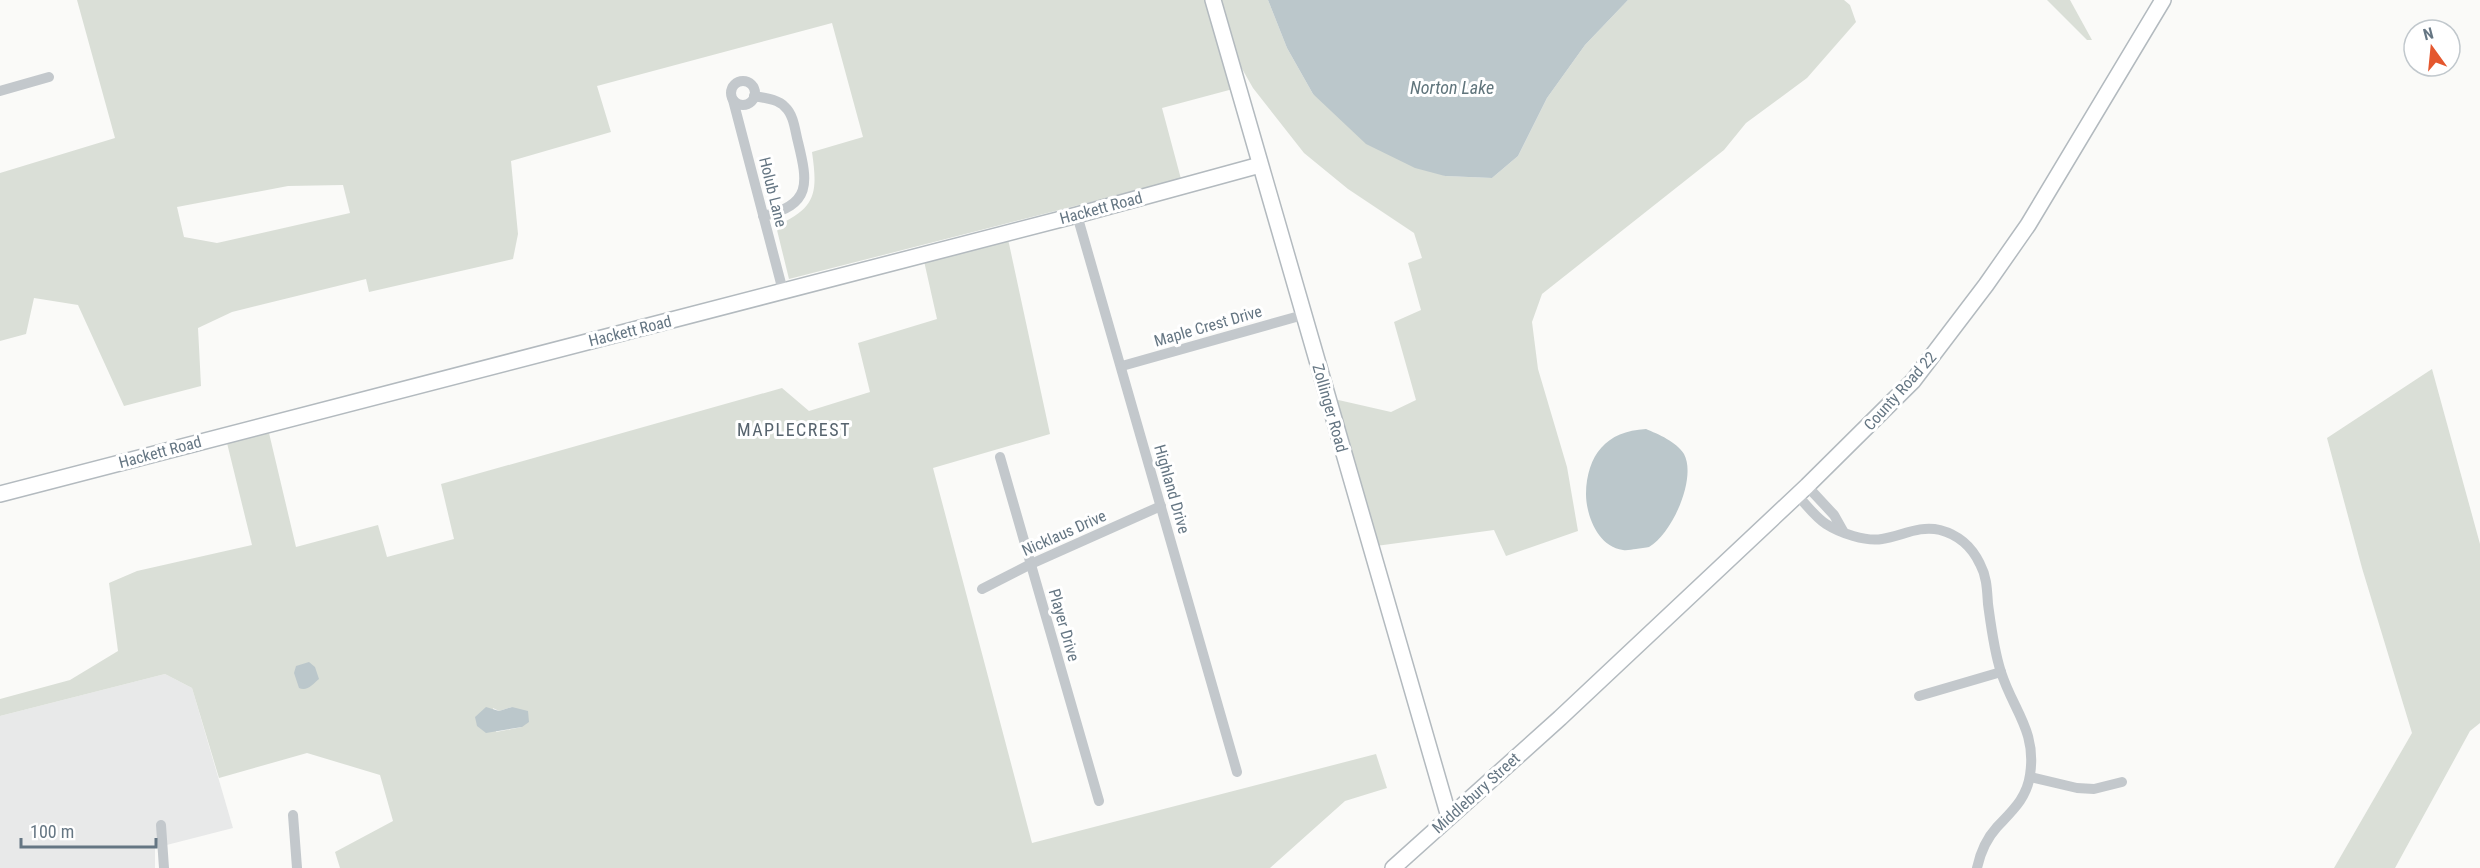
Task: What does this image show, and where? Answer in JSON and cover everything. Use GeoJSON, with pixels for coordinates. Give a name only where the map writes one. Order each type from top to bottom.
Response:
{"type":"FeatureCollection","features":[{"type":"Feature","properties":{"kind":"street","name":"Zollinger Road"},"geometry":{"type":"LineString","coordinates":[[1213,0],[1449,816]]}},
{"type":"Feature","properties":{"kind":"street","name":"County Road 22"},"geometry":{"type":"LineString","coordinates":[[1560,718],[1914,381],[2028,225],[2163,0]]}},
{"type":"Feature","properties":{"kind":"street"},"geometry":{"type":"LineString","coordinates":[[0,91],[49,77]]}},
{"type":"Feature","properties":{"kind":"street"},"geometry":{"type":"LineString","coordinates":[[739,81],[750,83],[754,90],[751,102],[744,105],[733,100],[731,89],[739,81]]}},
{"type":"Feature","properties":{"kind":"street"},"geometry":{"type":"LineString","coordinates":[[754,96],[781,103],[790,112],[806,176],[804,188],[789,208],[763,216]]}},
{"type":"Feature","properties":{"kind":"street","name":"Holub Lane"},"geometry":{"type":"LineString","coordinates":[[733,100],[783,291]]}},
{"type":"Feature","properties":{"kind":"street","name":"Hackett Road"},"geometry":{"type":"LineString","coordinates":[[0,494],[1077,215],[1260,165]]}},
{"type":"Feature","properties":{"kind":"street","name":"Highland Drive"},"geometry":{"type":"LineString","coordinates":[[1077,215],[1237,772]]}},
{"type":"Feature","properties":{"kind":"street","name":"Maple Crest Drive"},"geometry":{"type":"LineString","coordinates":[[1122,366],[1304,315]]}},
{"type":"Feature","properties":{"kind":"street","name":"Player Drive"},"geometry":{"type":"LineString","coordinates":[[1000,457],[1099,801]]}},
{"type":"Feature","properties":{"kind":"street"},"geometry":{"type":"LineString","coordinates":[[1802,490],[1826,524],[1858,538],[1882,540],[1917,529],[1929,528],[1953,535],[1970,547],[1986,576],[2001,672],[2031,742],[2032,755],[2030,777],[2022,799],[2011,814],[1995,829],[1987,842],[1977,868]]}},
{"type":"Feature","properties":{"kind":"street","name":"Nicklaus Drive"},"geometry":{"type":"LineString","coordinates":[[982,589],[1031,564],[1161,506]]}},
{"type":"Feature","properties":{"kind":"street"},"geometry":{"type":"LineString","coordinates":[[1919,696],[2001,672]]}},
{"type":"Feature","properties":{"kind":"street","name":"Middlebury Street"},"geometry":{"type":"LineString","coordinates":[[1393,868],[1560,718]]}},
{"type":"Feature","properties":{"kind":"street"},"geometry":{"type":"LineString","coordinates":[[2030,777],[2077,788],[2094,789],[2122,782]]}},
{"type":"Feature","properties":{"kind":"street"},"geometry":{"type":"LineString","coordinates":[[293,815],[297,868]]}},
{"type":"Feature","properties":{"kind":"street"},"geometry":{"type":"LineString","coordinates":[[161,825],[164,868]]}},
{"type":"Feature","properties":{"kind":"shaded area"},"geometry":{"type":"Polygon","coordinates":[[[77,0],[1213,0],[1233,89],[1162,108],[1181,179],[789,279],[776,226],[799,213],[807,206],[811,198],[815,179],[812,152],[863,137],[832,23],[597,86],[611,132],[511,161],[518,234],[513,259],[369,292],[366,279],[232,312],[198,328],[201,386],[124,406],[78,305],[34,298],[26,334],[0,341],[0,173],[115,138],[77,0]],[[343,185],[288,186],[177,207],[184,237],[217,243],[350,213],[343,185]]]}},
{"type":"Feature","properties":{"kind":"shaded area"},"geometry":{"type":"Polygon","coordinates":[[[1219,0],[1268,0],[1287,48],[1313,94],[1445,176],[1492,178],[1518,156],[1547,98],[1585,45],[1628,0],[1844,0],[1850,5],[1856,22],[1807,78],[1746,123],[1724,150],[1542,294],[1532,322],[1538,369],[1567,467],[1578,531],[1506,556],[1494,530],[1376,546],[1334,399],[1391,412],[1416,400],[1394,322],[1421,310],[1408,263],[1422,258],[1414,233],[1348,189],[1304,153],[1253,88],[1237,60],[1219,0]]]}},
{"type":"Feature","properties":{"kind":"shaded area"},"geometry":{"type":"Polygon","coordinates":[[[2047,0],[2070,0],[2092,40],[2087,40],[2047,0]]]}},
{"type":"Feature","properties":{"kind":"shaded area"},"geometry":{"type":"Polygon","coordinates":[[[1008,239],[1050,434],[933,468],[1032,843],[1376,754],[1387,788],[1345,801],[1270,868],[340,868],[335,852],[393,821],[380,775],[307,753],[219,778],[192,688],[165,674],[0,716],[0,699],[70,680],[118,651],[109,583],[137,571],[252,545],[227,443],[269,433],[296,547],[378,525],[387,557],[454,539],[441,484],[782,388],[809,411],[870,392],[858,343],[937,319],[924,261],[1008,239]],[[512,707],[499,711],[493,708],[496,732],[522,727],[512,707]]]}},
{"type":"Feature","properties":{"kind":"shaded area"},"geometry":{"type":"Polygon","coordinates":[[[2432,369],[2480,544],[2480,723],[2470,731],[2395,868],[2334,868],[2412,733],[2362,568],[2327,438],[2432,369]]]}},
{"type":"Feature","properties":{"kind":"shaded area"},"geometry":{"type":"Polygon","coordinates":[[[165,674],[192,688],[233,828],[155,848],[155,868],[0,868],[0,716],[165,674]]]}},
{"type":"Feature","properties":{"kind":"water","name":"Norton Lake"},"geometry":{"type":"Polygon","coordinates":[[[1268,0],[1628,0],[1585,45],[1547,98],[1518,156],[1492,178],[1445,176],[1415,168],[1366,144],[1313,94],[1287,48],[1268,0]]]}},
{"type":"Feature","properties":{"kind":"water"},"geometry":{"type":"Polygon","coordinates":[[[1646,429],[1672,442],[1684,454],[1687,464],[1685,491],[1674,518],[1658,540],[1649,547],[1628,550],[1614,548],[1595,529],[1588,511],[1586,494],[1590,468],[1601,448],[1610,440],[1632,431],[1646,429]]]}},
{"type":"Feature","properties":{"kind":"water"},"geometry":{"type":"Polygon","coordinates":[[[309,662],[315,667],[319,679],[310,687],[302,689],[299,688],[294,673],[296,666],[309,662]]]}},
{"type":"Feature","properties":{"kind":"water"},"geometry":{"type":"Polygon","coordinates":[[[486,707],[499,711],[512,707],[528,711],[529,722],[522,727],[486,733],[477,726],[475,717],[486,707]]]}},
{"type":"Feature","properties":{"kind":"district","name":"MAPLECREST"},"geometry":{"type":"Point","coordinates":[794,429]}}]}
